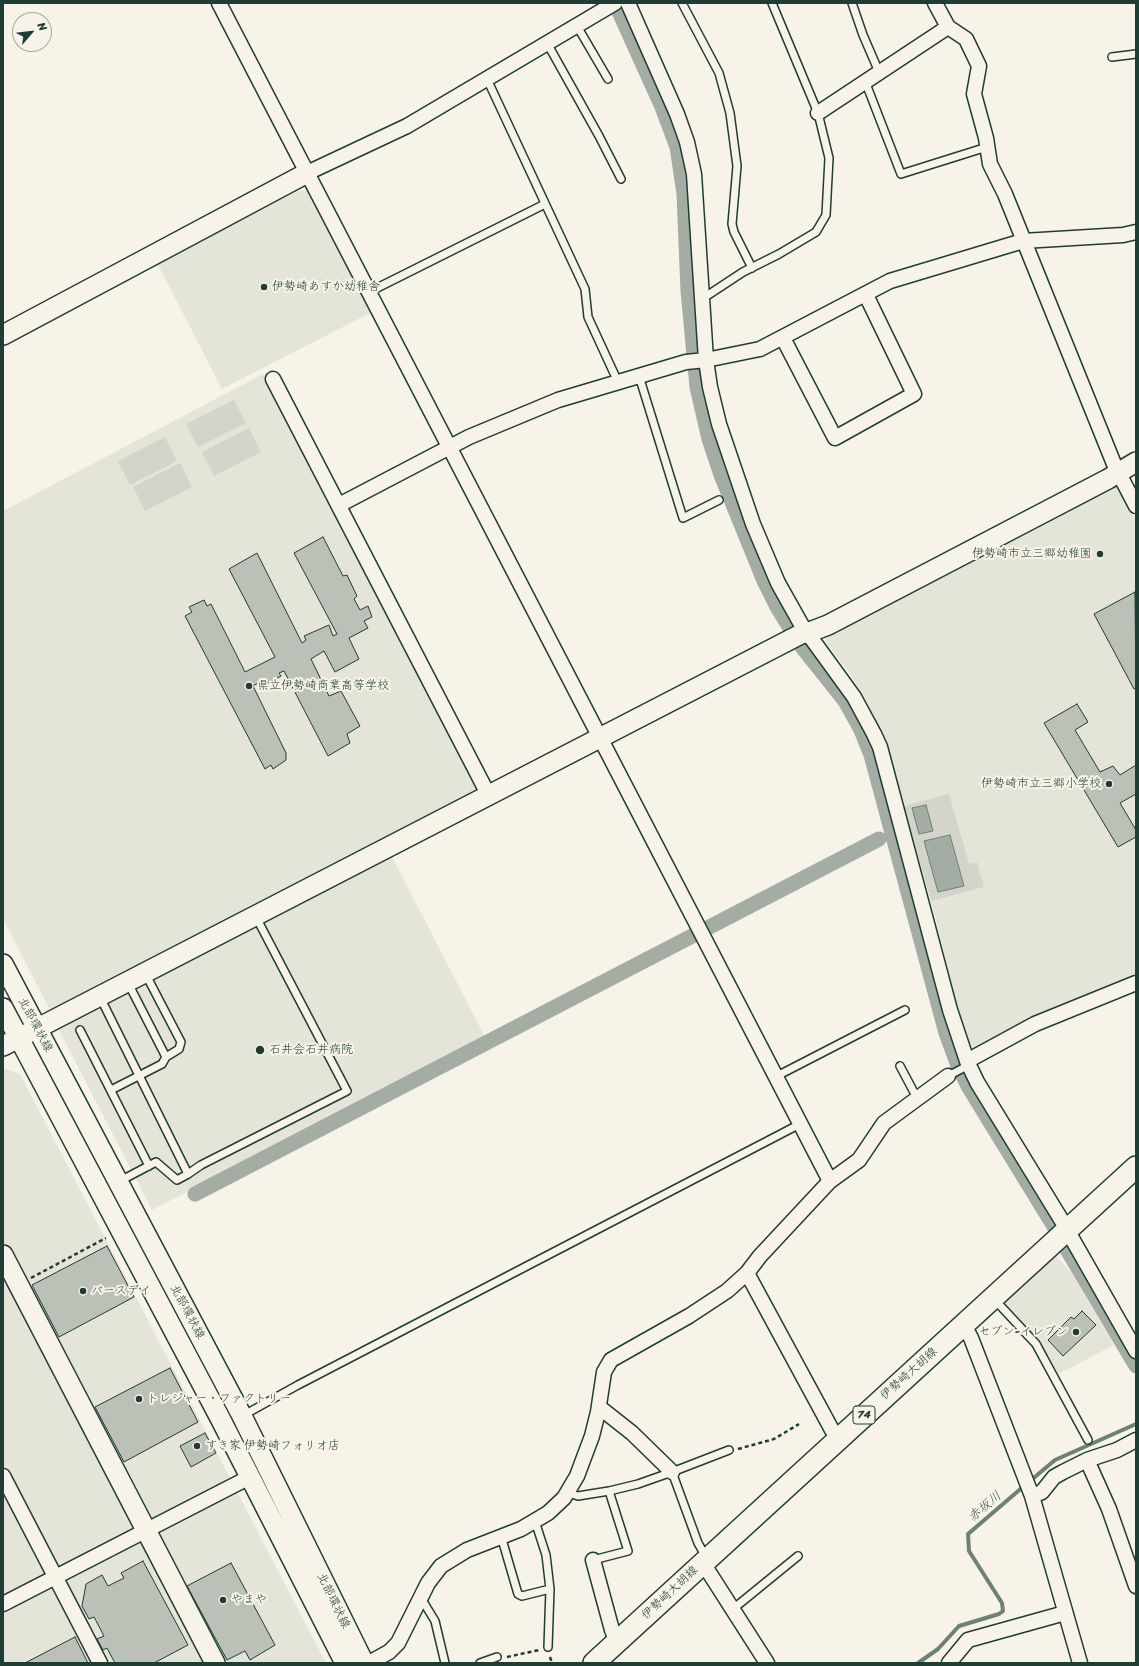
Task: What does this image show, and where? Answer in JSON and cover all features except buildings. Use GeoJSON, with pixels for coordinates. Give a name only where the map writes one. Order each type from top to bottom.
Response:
{"type":"FeatureCollection","features":[{"type":"Feature","properties":{"kind":"main road","name":"伊勢崎大胡線"},"geometry":{"type":"LineString","coordinates":[[594,1663],[1136,1168]]}},
{"type":"Feature","properties":{"kind":"street"},"geometry":{"type":"LineString","coordinates":[[219,3],[830,1181]]}},
{"type":"Feature","properties":{"kind":"street"},"geometry":{"type":"LineString","coordinates":[[3,335],[307,173],[407,126],[615,3]]}},
{"type":"Feature","properties":{"kind":"street"},"geometry":{"type":"LineString","coordinates":[[628,3],[677,114],[687,142],[694,174],[706,360],[719,424],[753,524],[799,636],[854,696],[867,718],[880,747],[950,1010],[967,1065],[1067,1231],[1136,1351]]}},
{"type":"Feature","properties":{"kind":"street"},"geometry":{"type":"LineString","coordinates":[[935,3],[948,27],[966,39],[979,66],[974,94],[990,164],[1004,194],[1118,472],[1136,506]]}},
{"type":"Feature","properties":{"kind":"street"},"geometry":{"type":"LineString","coordinates":[[818,113],[948,27]]}},
{"type":"Feature","properties":{"kind":"street"},"geometry":{"type":"LineString","coordinates":[[339,506],[450,446],[558,400],[686,362],[706,360],[760,349],[866,295],[890,281],[1023,241],[1123,235],[1136,232]]}},
{"type":"Feature","properties":{"kind":"street"},"geometry":{"type":"LineString","coordinates":[[783,338],[835,438],[914,394],[866,295]]}},
{"type":"Feature","properties":{"kind":"street"},"geometry":{"type":"LineString","coordinates":[[274,379],[488,794]]}},
{"type":"Feature","properties":{"kind":"street"},"geometry":{"type":"LineString","coordinates":[[10,1042],[488,794],[799,636],[828,625],[1136,462]]}},
{"type":"Feature","properties":{"kind":"street","name":"北部環状線"},"geometry":{"type":"LineString","coordinates":[[3,964],[242,1416],[364,1663]]}},
{"type":"Feature","properties":{"kind":"street"},"geometry":{"type":"LineString","coordinates":[[967,1065],[1035,1024],[1136,983]]}},
{"type":"Feature","properties":{"kind":"street","name":"北部環状線"},"geometry":{"type":"LineString","coordinates":[[3,1008],[10,1042],[121,1230],[250,1476],[345,1663]]}},
{"type":"Feature","properties":{"kind":"street"},"geometry":{"type":"LineString","coordinates":[[369,1663],[389,1652],[398,1643],[434,1574],[449,1560],[467,1550],[535,1521],[557,1506],[568,1493],[582,1462],[599,1407],[604,1372],[611,1360],[709,1305],[747,1273],[760,1256],[830,1181],[859,1160],[884,1123],[916,1098],[952,1074]]}},
{"type":"Feature","properties":{"kind":"street"},"geometry":{"type":"LineString","coordinates":[[3,1255],[215,1663]]}},
{"type":"Feature","properties":{"kind":"street"},"geometry":{"type":"LineString","coordinates":[[747,1273],[832,1430],[839,1438]]}},
{"type":"Feature","properties":{"kind":"street"},"geometry":{"type":"LineString","coordinates":[[964,1325],[971,1338],[1032,1496],[1080,1663]]}},
{"type":"Feature","properties":{"kind":"street"},"geometry":{"type":"LineString","coordinates":[[599,1407],[632,1433],[672,1472]]}},
{"type":"Feature","properties":{"kind":"street"},"geometry":{"type":"LineString","coordinates":[[1032,1496],[1042,1492],[1054,1477],[1087,1460],[1117,1450],[1136,1440]]}},
{"type":"Feature","properties":{"kind":"street"},"geometry":{"type":"LineString","coordinates":[[1087,1460],[1109,1509],[1136,1586]]}},
{"type":"Feature","properties":{"kind":"street"},"geometry":{"type":"LineString","coordinates":[[3,1476],[100,1663]]}},
{"type":"Feature","properties":{"kind":"street"},"geometry":{"type":"LineString","coordinates":[[3,1604],[250,1476]]}},
{"type":"Feature","properties":{"kind":"street"},"geometry":{"type":"LineString","coordinates":[[593,1560],[612,1630],[617,1642]]}},
{"type":"Feature","properties":{"kind":"street"},"geometry":{"type":"LineString","coordinates":[[705,1561],[767,1663]]}},
{"type":"Feature","properties":{"kind":"street"},"geometry":{"type":"LineString","coordinates":[[949,1663],[968,1640],[1065,1613]]}},
{"type":"Feature","properties":{"kind":"lane"},"geometry":{"type":"LineString","coordinates":[[682,3],[719,73],[730,114],[737,166],[732,224],[734,232],[752,268]]}},
{"type":"Feature","properties":{"kind":"lane"},"geometry":{"type":"LineString","coordinates":[[702,300],[752,268],[816,232],[826,215],[829,158],[818,113],[772,3]]}},
{"type":"Feature","properties":{"kind":"lane"},"geometry":{"type":"LineString","coordinates":[[852,3],[863,35],[879,72]]}},
{"type":"Feature","properties":{"kind":"lane"},"geometry":{"type":"LineString","coordinates":[[577,26],[608,79]]}},
{"type":"Feature","properties":{"kind":"lane"},"geometry":{"type":"LineString","coordinates":[[547,43],[599,136],[621,179]]}},
{"type":"Feature","properties":{"kind":"lane"},"geometry":{"type":"LineString","coordinates":[[1112,57],[1136,54]]}},
{"type":"Feature","properties":{"kind":"lane"},"geometry":{"type":"LineString","coordinates":[[487,79],[585,289],[588,317],[618,382]]}},
{"type":"Feature","properties":{"kind":"lane"},"geometry":{"type":"LineString","coordinates":[[865,81],[901,174],[987,147]]}},
{"type":"Feature","properties":{"kind":"lane"},"geometry":{"type":"LineString","coordinates":[[369,292],[545,204]]}},
{"type":"Feature","properties":{"kind":"lane"},"geometry":{"type":"LineString","coordinates":[[639,376],[682,518],[719,500]]}},
{"type":"Feature","properties":{"kind":"lane"},"geometry":{"type":"LineString","coordinates":[[118,1182],[156,1162],[177,1180],[201,1165],[347,1092],[255,915]]}},
{"type":"Feature","properties":{"kind":"lane"},"geometry":{"type":"LineString","coordinates":[[111,1090],[162,1064],[166,1056],[179,1049],[181,1042],[145,972]]}},
{"type":"Feature","properties":{"kind":"lane"},"geometry":{"type":"LineString","coordinates":[[128,981],[166,1056]]}},
{"type":"Feature","properties":{"kind":"lane"},"geometry":{"type":"LineString","coordinates":[[100,996],[140,1075],[140,1082],[188,1174]]}},
{"type":"Feature","properties":{"kind":"lane"},"geometry":{"type":"LineString","coordinates":[[775,1077],[906,1010]]}},
{"type":"Feature","properties":{"kind":"lane"},"geometry":{"type":"LineString","coordinates":[[80,1030],[149,1166]]}},
{"type":"Feature","properties":{"kind":"lane"},"geometry":{"type":"LineString","coordinates":[[952,1074],[967,1065]]}},
{"type":"Feature","properties":{"kind":"lane"},"geometry":{"type":"LineString","coordinates":[[900,1066],[916,1098]]}},
{"type":"Feature","properties":{"kind":"lane"},"geometry":{"type":"LineString","coordinates":[[242,1416],[800,1124]]}},
{"type":"Feature","properties":{"kind":"lane"},"geometry":{"type":"LineString","coordinates":[[993,1298],[1036,1344],[1088,1440]]}},
{"type":"Feature","properties":{"kind":"lane"},"geometry":{"type":"LineString","coordinates":[[568,1493],[578,1496],[638,1484],[729,1450]]}},
{"type":"Feature","properties":{"kind":"lane"},"geometry":{"type":"LineString","coordinates":[[672,1472],[705,1561]]}},
{"type":"Feature","properties":{"kind":"lane"},"geometry":{"type":"LineString","coordinates":[[593,1560],[628,1551],[608,1491]]}},
{"type":"Feature","properties":{"kind":"lane"},"geometry":{"type":"LineString","coordinates":[[535,1521],[546,1555],[550,1589],[548,1647]]}},
{"type":"Feature","properties":{"kind":"lane"},"geometry":{"type":"LineString","coordinates":[[501,1536],[518,1594],[522,1596],[550,1589]]}},
{"type":"Feature","properties":{"kind":"lane"},"geometry":{"type":"LineString","coordinates":[[733,1609],[798,1556]]}},
{"type":"Feature","properties":{"kind":"lane"},"geometry":{"type":"LineString","coordinates":[[421,1597],[434,1621],[445,1663]]}},
{"type":"Feature","properties":{"kind":"lane"},"geometry":{"type":"LineString","coordinates":[[480,1663],[496,1657]]}},
{"type":"Feature","properties":{"kind":"path"},"geometry":{"type":"LineString","coordinates":[[18,1285],[121,1230]]}},
{"type":"Feature","properties":{"kind":"path"},"geometry":{"type":"LineString","coordinates":[[729,1450],[774,1438],[799,1424]]}},
{"type":"Feature","properties":{"kind":"path"},"geometry":{"type":"LineString","coordinates":[[496,1657],[507,1657],[548,1647]]}},
{"type":"Feature","properties":{"kind":"shaded area","name":"伊勢崎あすか幼稚舎"},"geometry":{"type":"Polygon","coordinates":[[[301,190],[308,190],[372,312],[222,389],[157,263],[301,190]]]}},
{"type":"Feature","properties":{"kind":"shaded area"},"geometry":{"type":"Polygon","coordinates":[[[263,374],[479,790],[51,1012],[3,919],[3,511],[263,374]]]}},
{"type":"Feature","properties":{"kind":"shaded area"},"geometry":{"type":"Polygon","coordinates":[[[234,400],[246,423],[198,447],[186,424],[234,400]]]}},
{"type":"Feature","properties":{"kind":"shaded area"},"geometry":{"type":"Polygon","coordinates":[[[249,428],[261,452],[214,476],[202,452],[249,428]]]}},
{"type":"Feature","properties":{"kind":"shaded area"},"geometry":{"type":"Polygon","coordinates":[[[165,437],[177,461],[130,485],[118,461],[165,437]]]}},
{"type":"Feature","properties":{"kind":"shaded area"},"geometry":{"type":"Polygon","coordinates":[[[180,463],[192,487],[145,511],[133,487],[180,463]]]}},
{"type":"Feature","properties":{"kind":"shaded area"},"geometry":{"type":"Polygon","coordinates":[[[1117,485],[1136,522],[1136,977],[977,1049],[970,1045],[964,1031],[931,901],[886,742],[864,696],[848,671],[825,641],[827,635],[1047,524],[1117,485]]]}},
{"type":"Feature","properties":{"kind":"shaded area"},"geometry":{"type":"Polygon","coordinates":[[[949,794],[969,864],[977,862],[984,887],[931,901],[904,806],[949,794]]]}},
{"type":"Feature","properties":{"kind":"shaded area"},"geometry":{"type":"Polygon","coordinates":[[[926,805],[933,831],[919,834],[912,808],[926,805]]]}},
{"type":"Feature","properties":{"kind":"shaded area"},"geometry":{"type":"Polygon","coordinates":[[[950,835],[964,886],[938,892],[924,841],[950,835]]]}},
{"type":"Feature","properties":{"kind":"shaded area"},"geometry":{"type":"Polygon","coordinates":[[[391,855],[485,1037],[152,1210],[59,1030],[391,855]]]}},
{"type":"Feature","properties":{"kind":"shaded area"},"geometry":{"type":"Polygon","coordinates":[[[3,1068],[20,1074],[326,1663],[3,1663],[3,1068]]]}},
{"type":"Feature","properties":{"kind":"shaded area"},"geometry":{"type":"Polygon","coordinates":[[[1054,1253],[1074,1277],[1114,1345],[1059,1374],[1048,1355],[1005,1307],[1004,1300],[1054,1253]]]}},
{"type":"Feature","properties":{"kind":"waterway"},"geometry":{"type":"LineString","coordinates":[[615,3],[662,107],[677,147],[684,194],[688,291],[697,387],[709,439],[721,475],[764,581],[777,607],[802,647],[845,701],[861,730],[871,755],[946,1033],[958,1066],[968,1086],[1055,1228]]}},
{"type":"Feature","properties":{"kind":"waterway"},"geometry":{"type":"LineString","coordinates":[[195,1194],[879,839]]}},
{"type":"Feature","properties":{"kind":"waterway"},"geometry":{"type":"LineString","coordinates":[[1063,1243],[1136,1366]]}},
{"type":"Feature","properties":{"kind":"waterway","name":"赤坂川"},"geometry":{"type":"LineString","coordinates":[[1030,1481],[1055,1460],[1136,1424]]}},
{"type":"Feature","properties":{"kind":"waterway","name":"赤坂川"},"geometry":{"type":"LineString","coordinates":[[918,1663],[938,1649],[959,1626],[999,1614],[1003,1611],[1002,1603],[969,1551],[968,1534],[1024,1486]]}},
{"type":"Feature","properties":{"kind":"place","name":"伊勢崎あすか幼稚舎"},"geometry":{"type":"Point","coordinates":[264,287]}},
{"type":"Feature","properties":{"kind":"place","name":"伊勢崎市立三郷幼稚園"},"geometry":{"type":"Point","coordinates":[1100,554]}},
{"type":"Feature","properties":{"kind":"place","name":"県立伊勢崎商業高等学校"},"geometry":{"type":"Point","coordinates":[249,686]}},
{"type":"Feature","properties":{"kind":"place","name":"伊勢崎市立三郷小学校"},"geometry":{"type":"Point","coordinates":[1109,784]}},
{"type":"Feature","properties":{"kind":"place","name":"石井会石井病院"},"geometry":{"type":"Point","coordinates":[260,1050]}},
{"type":"Feature","properties":{"kind":"place","name":"バースデイ"},"geometry":{"type":"Point","coordinates":[83,1291]}},
{"type":"Feature","properties":{"kind":"place","name":"セブン-イレブン"},"geometry":{"type":"Point","coordinates":[1076,1332]}},
{"type":"Feature","properties":{"kind":"place","name":"トレジャー・ファクトリー"},"geometry":{"type":"Point","coordinates":[139,1399]}},
{"type":"Feature","properties":{"kind":"place","name":"すき家 伊勢崎フォリオ店"},"geometry":{"type":"Point","coordinates":[197,1446]}},
{"type":"Feature","properties":{"kind":"place","name":"やまや"},"geometry":{"type":"Point","coordinates":[223,1600]}}]}
